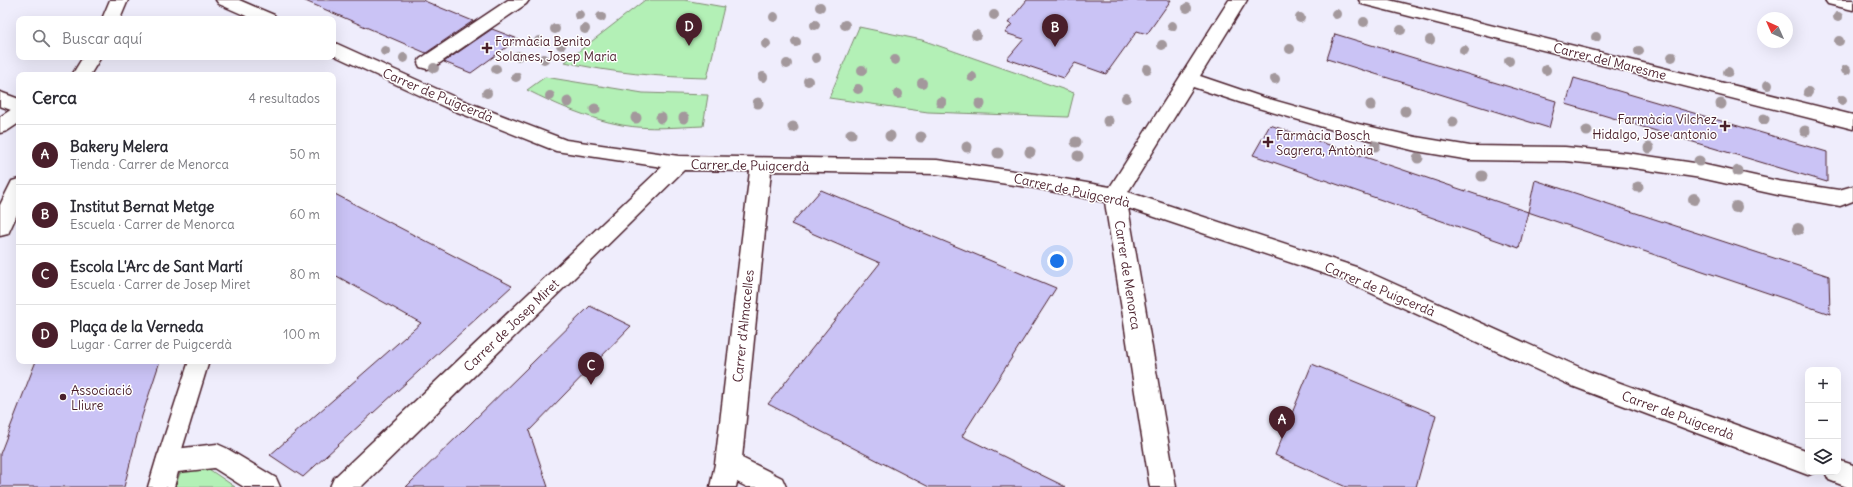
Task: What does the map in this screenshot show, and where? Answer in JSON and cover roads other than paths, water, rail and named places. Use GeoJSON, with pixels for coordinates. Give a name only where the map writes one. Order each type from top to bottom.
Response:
{"type":"FeatureCollection","features":[{"type":"Feature","properties":{"kind":"street"},"geometry":{"type":"LineString","coordinates":[[112,16],[119,0]]}},
{"type":"Feature","properties":{"kind":"street"},"geometry":{"type":"LineString","coordinates":[[225,0],[261,16]]}},
{"type":"Feature","properties":{"kind":"street"},"geometry":{"type":"LineString","coordinates":[[427,63],[520,0]]}},
{"type":"Feature","properties":{"kind":"street"},"geometry":{"type":"LineString","coordinates":[[1115,196],[1238,0]]}},
{"type":"Feature","properties":{"kind":"street","name":"Carrer del Maresme"},"geometry":{"type":"LineString","coordinates":[[1368,0],[1853,122]]}},
{"type":"Feature","properties":{"kind":"street"},"geometry":{"type":"LineString","coordinates":[[1834,0],[1853,5]]}},
{"type":"Feature","properties":{"kind":"street","name":"Carrer de Puigcerdà"},"geometry":{"type":"LineString","coordinates":[[336,49],[452,103],[563,146],[679,163],[937,167],[1035,181],[1115,196],[1351,274],[1581,379],[1805,462]]}},
{"type":"Feature","properties":{"kind":"street"},"geometry":{"type":"LineString","coordinates":[[1189,79],[1255,101],[1357,130],[1416,144],[1470,153],[1565,154],[1627,160],[1701,171],[1778,188],[1840,198],[1853,193]]}},
{"type":"Feature","properties":{"kind":"street"},"geometry":{"type":"LineString","coordinates":[[0,98],[16,106]]}},
{"type":"Feature","properties":{"kind":"street"},"geometry":{"type":"LineString","coordinates":[[0,126],[16,116]]}},
{"type":"Feature","properties":{"kind":"street","name":"Carrer de Josep Miret"},"geometry":{"type":"LineString","coordinates":[[343,487],[679,163]]}},
{"type":"Feature","properties":{"kind":"street","name":"Carrer d'Almacelles"},"geometry":{"type":"LineString","coordinates":[[726,475],[761,165]]}},
{"type":"Feature","properties":{"kind":"street"},"geometry":{"type":"LineString","coordinates":[[0,228],[16,193]]}},
{"type":"Feature","properties":{"kind":"street","name":"Carrer de Menorca"},"geometry":{"type":"LineString","coordinates":[[1115,196],[1163,487]]}},
{"type":"Feature","properties":{"kind":"street"},"geometry":{"type":"LineString","coordinates":[[161,487],[167,462],[217,456],[267,487]]}},
{"type":"Feature","properties":{"kind":"street"},"geometry":{"type":"LineString","coordinates":[[1841,473],[1853,477]]}},
{"type":"Feature","properties":{"kind":"street"},"geometry":{"type":"LineString","coordinates":[[726,475],[773,487]]}},
{"type":"Feature","properties":{"kind":"lane"},"geometry":{"type":"LineString","coordinates":[[167,462],[198,364]]}},
{"type":"Feature","properties":{"kind":"place","name":"Plaça de la Verneda"},"geometry":{"type":"Point","coordinates":[689,46]}},
{"type":"Feature","properties":{"kind":"place","name":"Institut Bernat Metge"},"geometry":{"type":"Point","coordinates":[1055,47]}},
{"type":"Feature","properties":{"kind":"place","name":"Farmàcia Benito Solanes, Josep Maria"},"geometry":{"type":"Point","coordinates":[487,48]}},
{"type":"Feature","properties":{"kind":"place","name":"Farmàcia Vilchez Hidalgo, Jose antonio"},"geometry":{"type":"Point","coordinates":[1725,126]}},
{"type":"Feature","properties":{"kind":"place","name":"Farmàcia Bosch Sagrera, Antònia"},"geometry":{"type":"Point","coordinates":[1268,142]}},
{"type":"Feature","properties":{"kind":"place","name":"Escola L'Arc de Sant Martí"},"geometry":{"type":"Point","coordinates":[591,385]}},
{"type":"Feature","properties":{"kind":"place","name":"Associació Lliure"},"geometry":{"type":"Point","coordinates":[63,397]}},
{"type":"Feature","properties":{"kind":"place","name":"Bakery Melera"},"geometry":{"type":"Point","coordinates":[1282,439]}}]}
